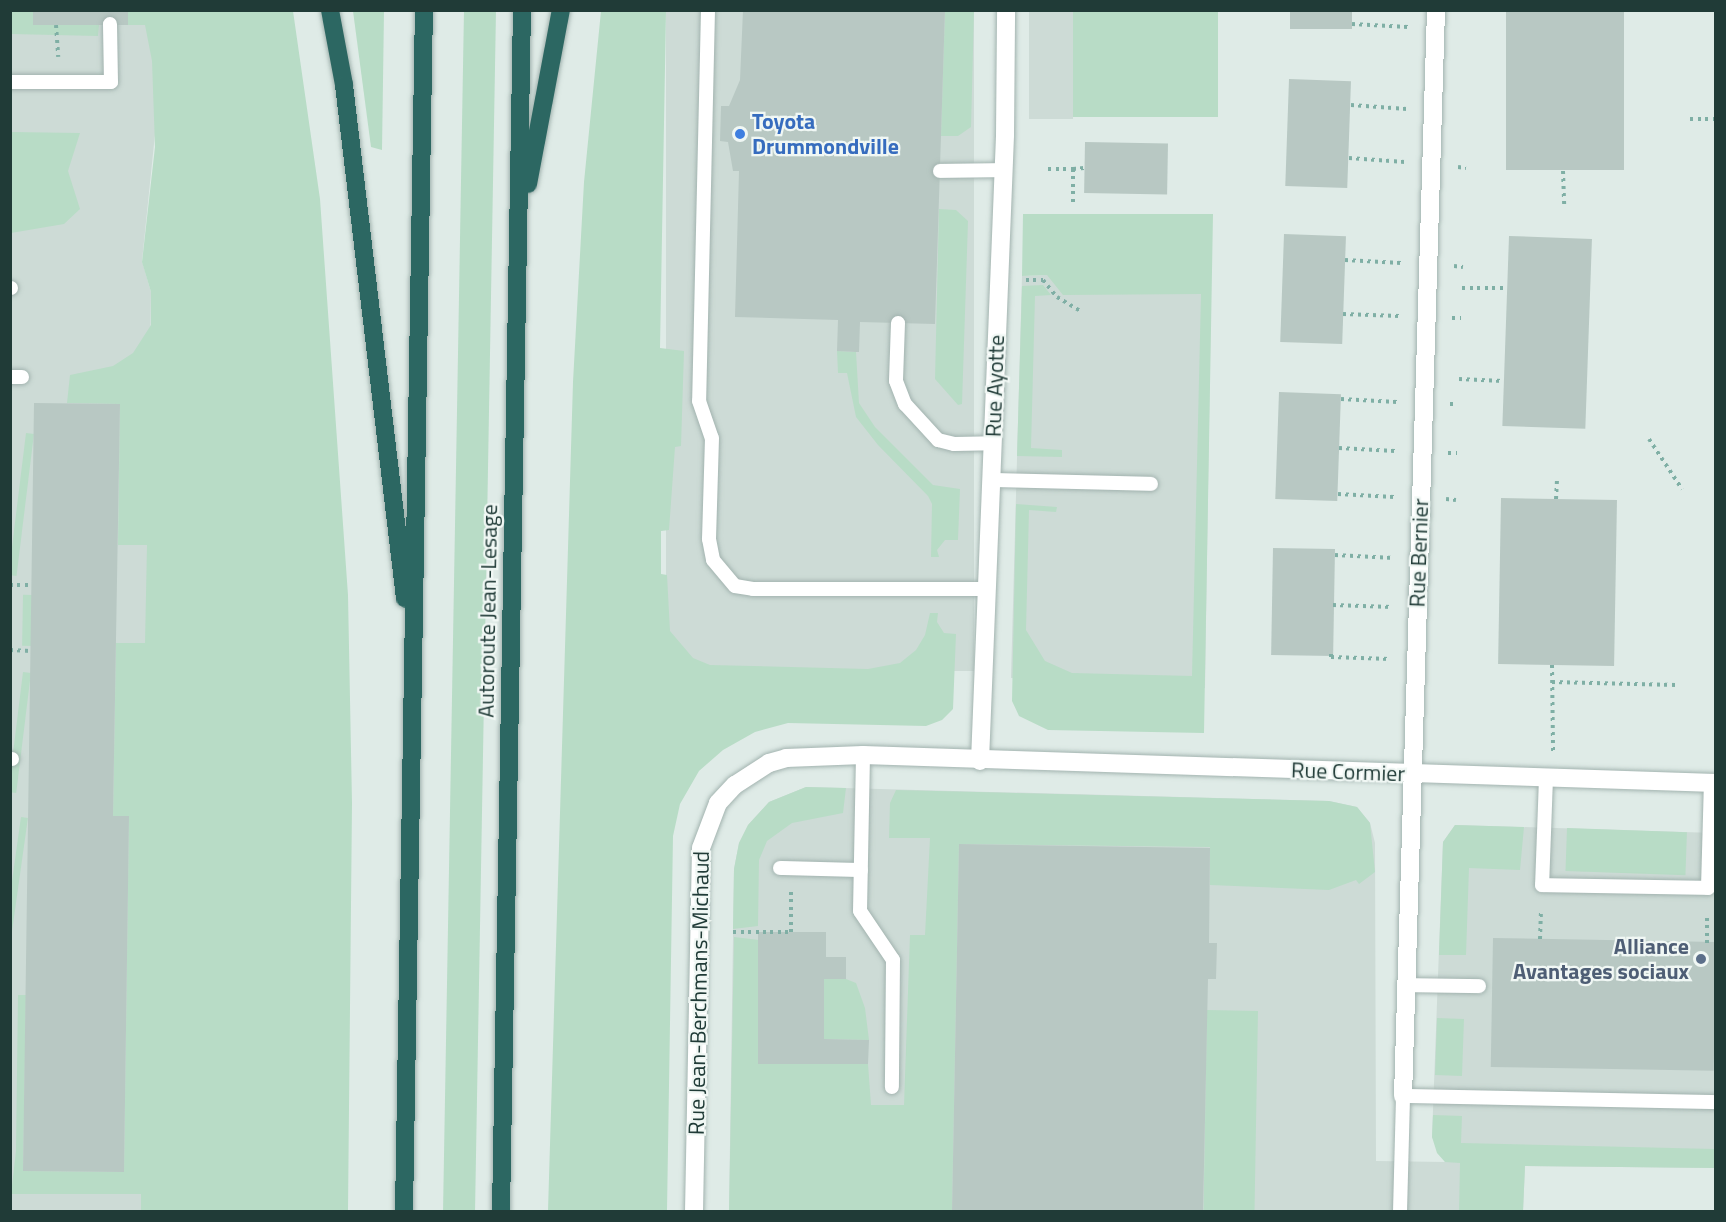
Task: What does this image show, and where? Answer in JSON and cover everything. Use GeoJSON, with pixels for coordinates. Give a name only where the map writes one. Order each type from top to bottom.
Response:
{"type":"FeatureCollection","features":[{"type":"Feature","properties":{"kind":"highway"},"geometry":{"type":"LineString","coordinates":[[330,10],[344,85],[413,665]]}},
{"type":"Feature","properties":{"kind":"highway"},"geometry":{"type":"LineString","coordinates":[[404,1212],[424,10]]}},
{"type":"Feature","properties":{"kind":"highway","name":"Autoroute Jean-Lesage"},"geometry":{"type":"LineString","coordinates":[[501,1212],[522,10]]}},
{"type":"Feature","properties":{"kind":"highway"},"geometry":{"type":"LineString","coordinates":[[519,233],[561,10]]}},
{"type":"Feature","properties":{"kind":"street","name":"Rue Ayotte"},"geometry":{"type":"LineString","coordinates":[[980,760],[1004,170],[1006,10]]}},
{"type":"Feature","properties":{"kind":"street","name":"Rue Bernier"},"geometry":{"type":"LineString","coordinates":[[1403,1096],[1436,10]]}},
{"type":"Feature","properties":{"kind":"street","name":"Rue Jean-Berchmans-Michaud"},"geometry":{"type":"LineString","coordinates":[[694,1212],[699,875],[707,825],[718,803],[735,785],[769,763],[797,757],[863,755],[980,760]]}},
{"type":"Feature","properties":{"kind":"street","name":"Rue Cormier"},"geometry":{"type":"LineString","coordinates":[[980,760],[1714,783]]}},
{"type":"Feature","properties":{"kind":"lane"},"geometry":{"type":"LineString","coordinates":[[708,10],[699,401],[712,438],[709,539],[713,560],[735,586],[753,589],[987,589]]}},
{"type":"Feature","properties":{"kind":"lane"},"geometry":{"type":"LineString","coordinates":[[10,82],[111,82],[110,24]]}},
{"type":"Feature","properties":{"kind":"lane"},"geometry":{"type":"LineString","coordinates":[[940,171],[1004,170]]}},
{"type":"Feature","properties":{"kind":"lane"},"geometry":{"type":"LineString","coordinates":[[898,323],[896,381],[905,404],[938,440],[954,444],[993,444]]}},
{"type":"Feature","properties":{"kind":"lane"},"geometry":{"type":"LineString","coordinates":[[991,480],[1151,484]]}},
{"type":"Feature","properties":{"kind":"lane"},"geometry":{"type":"LineString","coordinates":[[863,755],[860,911],[893,960],[892,1087]]}},
{"type":"Feature","properties":{"kind":"lane"},"geometry":{"type":"LineString","coordinates":[[1550,778],[1542,885],[1708,888],[1714,783]]}},
{"type":"Feature","properties":{"kind":"lane"},"geometry":{"type":"LineString","coordinates":[[786,868],[861,870]]}},
{"type":"Feature","properties":{"kind":"lane"},"geometry":{"type":"LineString","coordinates":[[1405,985],[1479,986]]}},
{"type":"Feature","properties":{"kind":"lane"},"geometry":{"type":"LineString","coordinates":[[1400,1212],[1403,1096],[1716,1102]]}},
{"type":"Feature","properties":{"kind":"path"},"geometry":{"type":"LineString","coordinates":[[56,25],[60,82]]}},
{"type":"Feature","properties":{"kind":"path"},"geometry":{"type":"LineString","coordinates":[[1690,119],[1716,119]]}},
{"type":"Feature","properties":{"kind":"path"},"geometry":{"type":"LineString","coordinates":[[1048,169],[1084,168]]}},
{"type":"Feature","properties":{"kind":"path"},"geometry":{"type":"LineString","coordinates":[[1073,169],[1073,202]]}},
{"type":"Feature","properties":{"kind":"path"},"geometry":{"type":"LineString","coordinates":[[1563,171],[1564,206]]}},
{"type":"Feature","properties":{"kind":"path"},"geometry":{"type":"LineString","coordinates":[[1021,280],[1043,280],[1057,297],[1080,311]]}},
{"type":"Feature","properties":{"kind":"path"},"geometry":{"type":"LineString","coordinates":[[1462,288],[1507,288]]}},
{"type":"Feature","properties":{"kind":"path"},"geometry":{"type":"LineString","coordinates":[[1459,379],[1503,381]]}},
{"type":"Feature","properties":{"kind":"path"},"geometry":{"type":"LineString","coordinates":[[1649,439],[1682,489]]}},
{"type":"Feature","properties":{"kind":"path"},"geometry":{"type":"LineString","coordinates":[[1556,500],[1557,480]]}},
{"type":"Feature","properties":{"kind":"path"},"geometry":{"type":"LineString","coordinates":[[10,585],[32,585]]}},
{"type":"Feature","properties":{"kind":"path"},"geometry":{"type":"LineString","coordinates":[[10,650],[31,651]]}},
{"type":"Feature","properties":{"kind":"path"},"geometry":{"type":"LineString","coordinates":[[1550,778],[1552,665]]}},
{"type":"Feature","properties":{"kind":"path"},"geometry":{"type":"LineString","coordinates":[[1552,682],[1676,685]]}},
{"type":"Feature","properties":{"kind":"path"},"geometry":{"type":"LineString","coordinates":[[733,932],[791,932],[786,868]]}},
{"type":"Feature","properties":{"kind":"shaded area"},"geometry":{"type":"Polygon","coordinates":[[[10,11],[178,11],[155,134],[142,261],[151,292],[141,1211],[11,1211],[10,11]]]}},
{"type":"Feature","properties":{"kind":"shaded area"},"geometry":{"type":"Polygon","coordinates":[[[666,11],[974,11],[974,671],[666,671],[666,11]]]}},
{"type":"Feature","properties":{"kind":"shaded area"},"geometry":{"type":"Polygon","coordinates":[[[1029,11],[1073,11],[1073,119],[1029,119],[1029,11]]]}},
{"type":"Feature","properties":{"kind":"shaded area"},"geometry":{"type":"Polygon","coordinates":[[[1047,275],[1211,293],[1205,688],[1011,678],[1022,276],[1047,275]]]}},
{"type":"Feature","properties":{"kind":"shaded area"},"geometry":{"type":"Polygon","coordinates":[[[806,787],[1329,801],[1357,807],[1370,823],[1375,843],[1376,1161],[1445,1162],[1432,1137],[1443,842],[1455,825],[1715,833],[1715,1168],[1525,1166],[1523,1212],[729,1212],[734,869],[739,843],[748,825],[769,802],[806,787]]]}},
{"type":"Feature","properties":{"kind":"green space"},"geometry":{"type":"Polygon","coordinates":[[[464,10],[496,10],[475,1211],[443,1210],[464,10]]]}},
{"type":"Feature","properties":{"kind":"green space"},"geometry":{"type":"Polygon","coordinates":[[[11,11],[33,11],[33,25],[99,25],[98,36],[11,34],[11,11]]]}},
{"type":"Feature","properties":{"kind":"green space"},"geometry":{"type":"Polygon","coordinates":[[[128,11],[293,11],[320,199],[348,595],[352,803],[348,1211],[141,1211],[141,1194],[11,1194],[16,1151],[18,995],[26,995],[23,1171],[124,1172],[129,816],[113,816],[116,643],[145,643],[147,545],[118,545],[120,404],[67,403],[70,375],[113,366],[133,353],[151,325],[151,292],[142,262],[155,147],[152,61],[145,25],[128,25],[128,11]]]}},
{"type":"Feature","properties":{"kind":"green space"},"geometry":{"type":"Polygon","coordinates":[[[353,11],[384,11],[382,150],[371,147],[353,11]]]}},
{"type":"Feature","properties":{"kind":"green space"},"geometry":{"type":"Polygon","coordinates":[[[601,11],[666,11],[660,348],[684,351],[681,446],[675,447],[669,530],[661,531],[661,574],[667,575],[670,631],[693,658],[710,665],[868,669],[900,663],[916,650],[925,635],[930,613],[938,613],[937,622],[944,633],[956,634],[953,709],[942,720],[926,726],[788,723],[755,732],[723,750],[699,771],[680,804],[673,836],[667,1211],[548,1211],[573,382],[584,182],[601,11]]]}},
{"type":"Feature","properties":{"kind":"green space"},"geometry":{"type":"Polygon","coordinates":[[[945,11],[974,11],[971,127],[958,136],[941,136],[945,11]]]}},
{"type":"Feature","properties":{"kind":"green space"},"geometry":{"type":"Polygon","coordinates":[[[1073,11],[1218,11],[1218,117],[1073,117],[1073,11]]]}},
{"type":"Feature","properties":{"kind":"green space"},"geometry":{"type":"Polygon","coordinates":[[[11,132],[80,133],[68,171],[80,209],[64,224],[11,233],[11,132]]]}},
{"type":"Feature","properties":{"kind":"green space"},"geometry":{"type":"Polygon","coordinates":[[[939,209],[956,210],[968,221],[962,404],[958,405],[935,379],[939,209]]]}},
{"type":"Feature","properties":{"kind":"green space"},"geometry":{"type":"Polygon","coordinates":[[[1023,214],[1213,214],[1204,733],[1048,730],[1019,716],[1012,701],[1016,504],[1057,507],[1056,512],[1029,510],[1026,630],[1045,661],[1072,673],[1192,676],[1201,294],[1063,295],[1047,275],[1022,276],[1023,214]]]}},
{"type":"Feature","properties":{"kind":"green space"},"geometry":{"type":"Polygon","coordinates":[[[1043,285],[1051,295],[1035,296],[1031,448],[1062,450],[1062,457],[1017,456],[1022,286],[1043,285]]]}},
{"type":"Feature","properties":{"kind":"green space"},"geometry":{"type":"Polygon","coordinates":[[[837,351],[856,352],[859,403],[875,427],[933,485],[960,489],[958,540],[945,540],[937,550],[939,557],[931,557],[932,504],[928,496],[878,445],[856,417],[847,373],[838,373],[837,351]]]}},
{"type":"Feature","properties":{"kind":"green space"},"geometry":{"type":"Polygon","coordinates":[[[26,433],[34,434],[17,576],[10,575],[10,563],[26,433]]]}},
{"type":"Feature","properties":{"kind":"green space"},"geometry":{"type":"Polygon","coordinates":[[[23,595],[32,595],[31,646],[22,646],[23,595]]]}},
{"type":"Feature","properties":{"kind":"green space"},"geometry":{"type":"Polygon","coordinates":[[[23,672],[31,673],[16,793],[10,792],[10,778],[23,672]]]}},
{"type":"Feature","properties":{"kind":"green space"},"geometry":{"type":"Polygon","coordinates":[[[806,787],[846,788],[843,813],[792,823],[767,841],[759,860],[758,926],[733,929],[734,869],[739,843],[748,825],[769,802],[806,787]]]}},
{"type":"Feature","properties":{"kind":"green space"},"geometry":{"type":"Polygon","coordinates":[[[896,790],[1329,801],[1357,807],[1370,823],[1375,872],[1359,884],[1356,880],[1329,890],[1210,885],[1210,847],[959,844],[952,1211],[729,1212],[734,937],[759,940],[758,1064],[868,1064],[871,1105],[904,1105],[910,935],[925,935],[930,838],[889,838],[890,803],[896,790]]]}},
{"type":"Feature","properties":{"kind":"green space"},"geometry":{"type":"Polygon","coordinates":[[[21,817],[28,818],[11,938],[10,895],[21,817]]]}},
{"type":"Feature","properties":{"kind":"green space"},"geometry":{"type":"Polygon","coordinates":[[[1455,825],[1524,827],[1520,870],[1469,868],[1466,955],[1439,955],[1443,842],[1455,825]]]}},
{"type":"Feature","properties":{"kind":"green space"},"geometry":{"type":"Polygon","coordinates":[[[1567,828],[1687,832],[1685,875],[1565,871],[1567,828]]]}},
{"type":"Feature","properties":{"kind":"green space"},"geometry":{"type":"Polygon","coordinates":[[[824,979],[846,979],[856,983],[865,1008],[869,1040],[824,1039],[824,979]]]}},
{"type":"Feature","properties":{"kind":"green space"},"geometry":{"type":"Polygon","coordinates":[[[1207,1010],[1258,1011],[1254,1212],[1203,1212],[1207,1010]]]}},
{"type":"Feature","properties":{"kind":"green space"},"geometry":{"type":"Polygon","coordinates":[[[1437,1018],[1464,1019],[1462,1076],[1435,1075],[1437,1018]]]}},
{"type":"Feature","properties":{"kind":"green space"},"geometry":{"type":"Polygon","coordinates":[[[1433,1115],[1462,1116],[1461,1143],[1715,1149],[1715,1168],[1525,1166],[1523,1211],[1459,1211],[1460,1163],[1445,1162],[1437,1153],[1432,1137],[1433,1115]]]}},
{"type":"Feature","properties":{"kind":"building"},"geometry":{"type":"Polygon","coordinates":[[[33,10],[128,10],[128,25],[33,25],[33,10]]]}},
{"type":"Feature","properties":{"kind":"building"},"geometry":{"type":"Polygon","coordinates":[[[743,10],[945,10],[935,324],[860,322],[859,352],[856,352],[837,351],[838,320],[735,317],[739,171],[733,171],[728,142],[720,141],[721,106],[729,106],[740,80],[743,10]]]}},
{"type":"Feature","properties":{"kind":"building"},"geometry":{"type":"Polygon","coordinates":[[[1290,10],[1352,10],[1352,29],[1290,29],[1290,10]]]}},
{"type":"Feature","properties":{"kind":"building"},"geometry":{"type":"Polygon","coordinates":[[[1506,10],[1624,10],[1624,170],[1506,170],[1506,10]]]}},
{"type":"Feature","properties":{"kind":"building"},"geometry":{"type":"Polygon","coordinates":[[[1289,79],[1351,81],[1347,188],[1285,186],[1289,79]]]}},
{"type":"Feature","properties":{"kind":"building"},"geometry":{"type":"Polygon","coordinates":[[[1085,142],[1168,143],[1167,194],[1084,193],[1085,142]]]}},
{"type":"Feature","properties":{"kind":"building"},"geometry":{"type":"Polygon","coordinates":[[[1284,234],[1346,236],[1342,344],[1280,342],[1284,234]]]}},
{"type":"Feature","properties":{"kind":"building"},"geometry":{"type":"Polygon","coordinates":[[[1509,236],[1592,239],[1585,429],[1502,426],[1509,236]]]}},
{"type":"Feature","properties":{"kind":"building"},"geometry":{"type":"Polygon","coordinates":[[[1279,392],[1341,394],[1337,501],[1275,499],[1279,392]]]}},
{"type":"Feature","properties":{"kind":"building"},"geometry":{"type":"Polygon","coordinates":[[[34,403],[120,404],[113,816],[129,816],[124,1172],[23,1171],[34,403]]]}},
{"type":"Feature","properties":{"kind":"building"},"geometry":{"type":"Polygon","coordinates":[[[1501,498],[1617,500],[1614,666],[1498,664],[1501,498]]]}},
{"type":"Feature","properties":{"kind":"building"},"geometry":{"type":"Polygon","coordinates":[[[1273,548],[1335,549],[1333,656],[1271,655],[1273,548]]]}},
{"type":"Feature","properties":{"kind":"building"},"geometry":{"type":"Polygon","coordinates":[[[959,844],[1210,848],[1209,943],[1217,943],[1216,979],[1208,979],[1203,1212],[952,1212],[959,844]]]}},
{"type":"Feature","properties":{"kind":"building"},"geometry":{"type":"Polygon","coordinates":[[[758,932],[826,932],[826,957],[846,957],[846,979],[824,979],[824,1039],[869,1040],[868,1064],[758,1064],[758,932]]]}},
{"type":"Feature","properties":{"kind":"building"},"geometry":{"type":"Polygon","coordinates":[[[1493,938],[1716,942],[1714,1071],[1491,1067],[1493,938]]]}},
{"type":"Feature","properties":{"kind":"place","name":"Toyota Drummondville"},"geometry":{"type":"Point","coordinates":[740,134]}},
{"type":"Feature","properties":{"kind":"place","name":"Alliance Avantages sociaux"},"geometry":{"type":"Point","coordinates":[1701,959]}}]}
